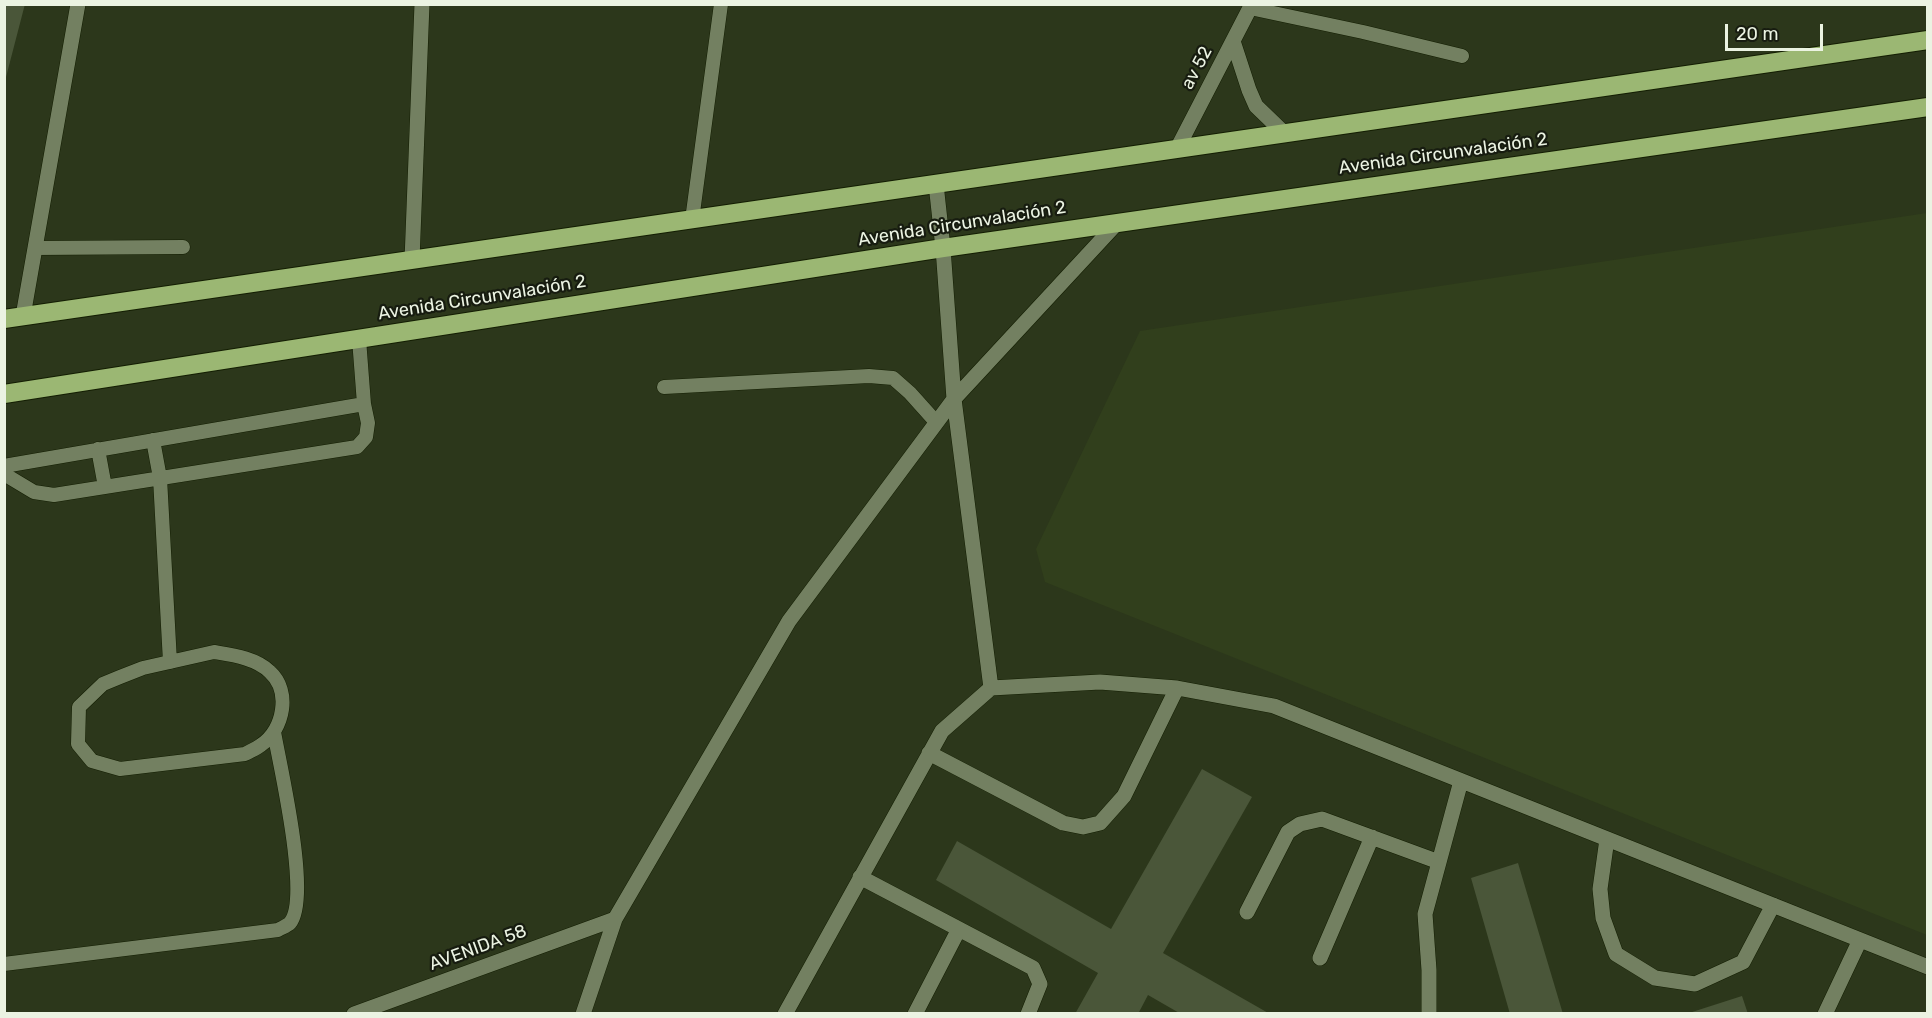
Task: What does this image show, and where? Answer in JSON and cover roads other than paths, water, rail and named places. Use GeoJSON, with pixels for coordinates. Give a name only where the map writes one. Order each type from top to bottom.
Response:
{"type":"FeatureCollection","features":[{"type":"Feature","properties":{"kind":"highway"},"geometry":{"type":"LineString","coordinates":[[4,319],[1928,40]]}},
{"type":"Feature","properties":{"kind":"highway","name":"Avenida Circunvalación 2"},"geometry":{"type":"LineString","coordinates":[[4,394],[943,248],[1928,107]]}},
{"type":"Feature","properties":{"kind":"street"},"geometry":{"type":"LineString","coordinates":[[23,316],[78,4]]}},
{"type":"Feature","properties":{"kind":"street"},"geometry":{"type":"LineString","coordinates":[[412,260],[422,4]]}},
{"type":"Feature","properties":{"kind":"street","name":"av 52"},"geometry":{"type":"LineString","coordinates":[[1177,149],[1251,6]]}},
{"type":"Feature","properties":{"kind":"street"},"geometry":{"type":"LineString","coordinates":[[1233,41],[1256,106],[1284,134]]}},
{"type":"Feature","properties":{"kind":"street"},"geometry":{"type":"LineString","coordinates":[[936,184],[954,399],[991,688]]}},
{"type":"Feature","properties":{"kind":"street"},"geometry":{"type":"LineString","coordinates":[[583,1014],[615,919],[789,621],[954,399],[1118,222]]}},
{"type":"Feature","properties":{"kind":"street"},"geometry":{"type":"LineString","coordinates":[[785,1014],[942,731],[991,688],[1100,682],[1177,688],[1274,706],[1928,967]]}},
{"type":"Feature","properties":{"kind":"street"},"geometry":{"type":"LineString","coordinates":[[929,753],[1063,823],[1083,827],[1100,823],[1124,796],[1177,688]]}},
{"type":"Feature","properties":{"kind":"street"},"geometry":{"type":"LineString","coordinates":[[1430,1014],[1425,914],[1461,781]]}},
{"type":"Feature","properties":{"kind":"street"},"geometry":{"type":"LineString","coordinates":[[1247,912],[1288,832],[1300,824],[1322,819],[1439,862]]}},
{"type":"Feature","properties":{"kind":"street"},"geometry":{"type":"LineString","coordinates":[[1320,958],[1372,837]]}},
{"type":"Feature","properties":{"kind":"street"},"geometry":{"type":"LineString","coordinates":[[1607,839],[1600,889],[1602,918],[1616,954],[1655,978],[1695,984],[1743,962],[1773,905]]}},
{"type":"Feature","properties":{"kind":"street"},"geometry":{"type":"LineString","coordinates":[[860,877],[1033,968],[1040,984],[1028,1014]]}},
{"type":"Feature","properties":{"kind":"street","name":"AVENIDA 58"},"geometry":{"type":"LineString","coordinates":[[354,1014],[615,919]]}},
{"type":"Feature","properties":{"kind":"street"},"geometry":{"type":"LineString","coordinates":[[915,1014],[959,929]]}},
{"type":"Feature","properties":{"kind":"street"},"geometry":{"type":"LineString","coordinates":[[1825,1014],[1860,940]]}},
{"type":"Feature","properties":{"kind":"lane"},"geometry":{"type":"LineString","coordinates":[[692,220],[721,4]]}},
{"type":"Feature","properties":{"kind":"lane"},"geometry":{"type":"LineString","coordinates":[[1251,6],[1462,56]]}},
{"type":"Feature","properties":{"kind":"lane"},"geometry":{"type":"LineString","coordinates":[[35,248],[183,247]]}},
{"type":"Feature","properties":{"kind":"lane"},"geometry":{"type":"LineString","coordinates":[[4,474],[34,492],[54,495],[357,447],[366,437],[368,423],[364,404],[359,339]]}},
{"type":"Feature","properties":{"kind":"lane"},"geometry":{"type":"LineString","coordinates":[[664,387],[869,376],[893,378],[936,422]]}},
{"type":"Feature","properties":{"kind":"lane"},"geometry":{"type":"LineString","coordinates":[[4,466],[364,404]]}},
{"type":"Feature","properties":{"kind":"lane"},"geometry":{"type":"LineString","coordinates":[[153,440],[160,478],[170,662]]}},
{"type":"Feature","properties":{"kind":"lane"},"geometry":{"type":"LineString","coordinates":[[98,449],[105,487]]}},
{"type":"Feature","properties":{"kind":"lane"},"geometry":{"type":"LineString","coordinates":[[214,652],[257,663],[271,672],[282,689],[284,706],[274,732],[263,745],[245,754],[120,769],[92,761],[78,744],[79,707],[103,684],[142,668],[170,662],[214,652]]}},
{"type":"Feature","properties":{"kind":"lane"},"geometry":{"type":"LineString","coordinates":[[4,964],[278,930],[290,922],[297,903],[296,847],[274,732]]}}]}
